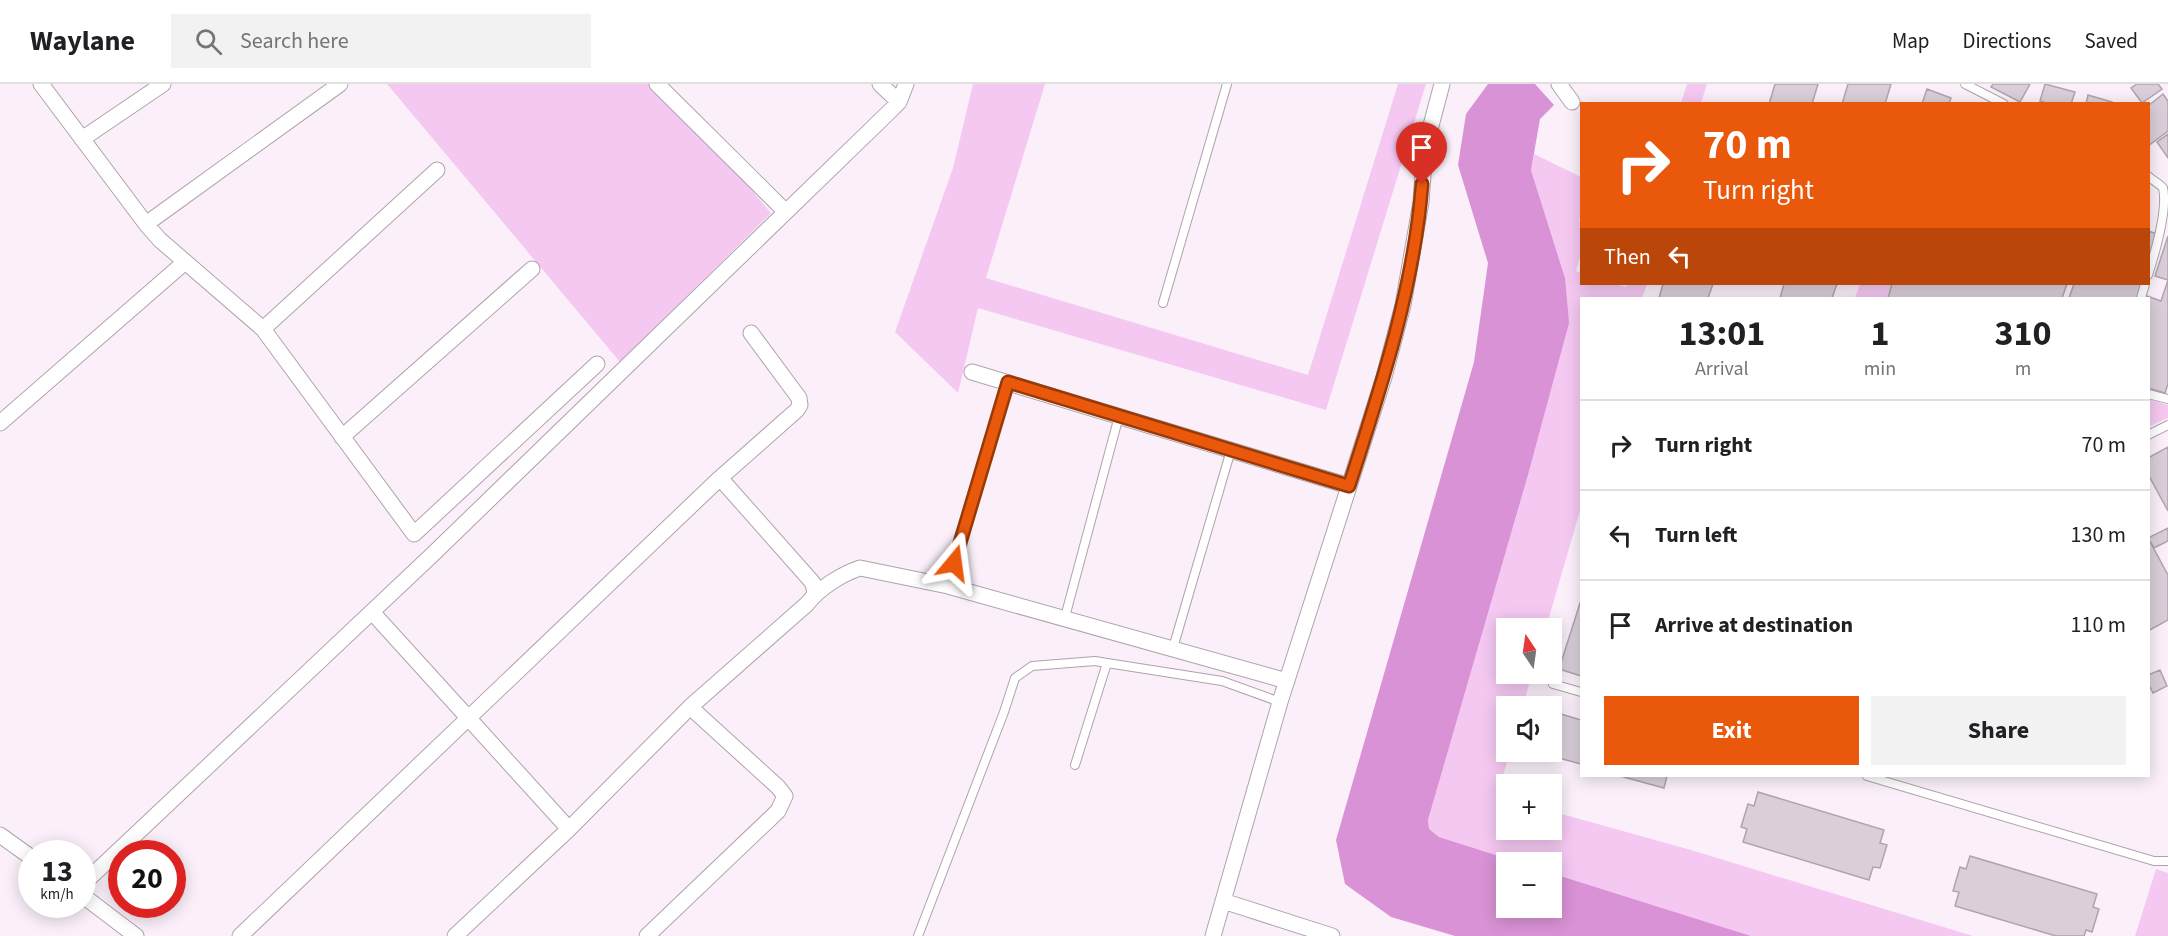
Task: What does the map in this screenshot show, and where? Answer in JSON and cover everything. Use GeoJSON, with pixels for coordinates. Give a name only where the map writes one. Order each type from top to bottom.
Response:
{"type":"FeatureCollection","features":[{"type":"Feature","properties":{"kind":"street"},"geometry":{"type":"LineString","coordinates":[[41,84],[160,240],[263,329],[414,534],[597,364]]}},
{"type":"Feature","properties":{"kind":"street"},"geometry":{"type":"LineString","coordinates":[[82,139],[163,84]]}},
{"type":"Feature","properties":{"kind":"street"},"geometry":{"type":"LineString","coordinates":[[146,224],[340,84]]}},
{"type":"Feature","properties":{"kind":"street"},"geometry":{"type":"LineString","coordinates":[[657,84],[786,212]]}},
{"type":"Feature","properties":{"kind":"street"},"geometry":{"type":"LineString","coordinates":[[880,84],[899,102]]}},
{"type":"Feature","properties":{"kind":"street"},"geometry":{"type":"LineString","coordinates":[[96,872],[372,612],[786,212],[899,102],[906,84]]}},
{"type":"Feature","properties":{"kind":"street"},"geometry":{"type":"LineString","coordinates":[[1213,936],[1280,702],[1384,377],[1403,305],[1421,202],[1425,148],[1442,84]]}},
{"type":"Feature","properties":{"kind":"street"},"geometry":{"type":"LineString","coordinates":[[1559,84],[1572,102]]}},
{"type":"Feature","properties":{"kind":"street"},"geometry":{"type":"LineString","coordinates":[[263,329],[437,170]]}},
{"type":"Feature","properties":{"kind":"street"},"geometry":{"type":"LineString","coordinates":[[0,423],[186,262]]}},
{"type":"Feature","properties":{"kind":"street"},"geometry":{"type":"LineString","coordinates":[[342,437],[532,269]]}},
{"type":"Feature","properties":{"kind":"street"},"geometry":{"type":"LineString","coordinates":[[240,936],[720,478],[797,410],[800,405],[799,398],[751,333]]}},
{"type":"Feature","properties":{"kind":"street"},"geometry":{"type":"LineString","coordinates":[[972,372],[1349,486]]}},
{"type":"Feature","properties":{"kind":"street"},"geometry":{"type":"LineString","coordinates":[[720,478],[813,583],[814,594]]}},
{"type":"Feature","properties":{"kind":"street"},"geometry":{"type":"LineString","coordinates":[[455,936],[569,829],[690,707],[807,604],[814,594],[852,570],[860,568],[948,586],[1287,681]]}},
{"type":"Feature","properties":{"kind":"street"},"geometry":{"type":"LineString","coordinates":[[372,612],[569,829]]}},
{"type":"Feature","properties":{"kind":"street"},"geometry":{"type":"LineString","coordinates":[[647,936],[778,811],[785,796],[778,786],[690,707]]}},
{"type":"Feature","properties":{"kind":"street"},"geometry":{"type":"LineString","coordinates":[[0,835],[18,848]]}},
{"type":"Feature","properties":{"kind":"street"},"geometry":{"type":"LineString","coordinates":[[1223,901],[1292,930],[1332,936]]}},
{"type":"Feature","properties":{"kind":"street"},"geometry":{"type":"LineString","coordinates":[[96,906],[136,936]]}},
{"type":"Feature","properties":{"kind":"lane"},"geometry":{"type":"LineString","coordinates":[[1162,303],[1227,84]]}},
{"type":"Feature","properties":{"kind":"lane"},"geometry":{"type":"LineString","coordinates":[[1965,84],[2000,102]]}},
{"type":"Feature","properties":{"kind":"lane"},"geometry":{"type":"LineString","coordinates":[[2150,178],[2163,188],[2166,204],[2164,226],[2150,269]]}},
{"type":"Feature","properties":{"kind":"lane"},"geometry":{"type":"LineString","coordinates":[[948,586],[1008,382]]}},
{"type":"Feature","properties":{"kind":"lane"},"geometry":{"type":"LineString","coordinates":[[2150,394],[2168,399]]}},
{"type":"Feature","properties":{"kind":"lane"},"geometry":{"type":"LineString","coordinates":[[1065,617],[1119,416]]}},
{"type":"Feature","properties":{"kind":"lane"},"geometry":{"type":"LineString","coordinates":[[2150,434],[2168,425]]}},
{"type":"Feature","properties":{"kind":"lane"},"geometry":{"type":"LineString","coordinates":[[1173,648],[1231,450]]}},
{"type":"Feature","properties":{"kind":"lane"},"geometry":{"type":"LineString","coordinates":[[918,936],[1015,678],[1032,666],[1095,661],[1222,681],[1280,702]]}},
{"type":"Feature","properties":{"kind":"lane"},"geometry":{"type":"LineString","coordinates":[[1076,765],[1107,663]]}},
{"type":"Feature","properties":{"kind":"lane"},"geometry":{"type":"LineString","coordinates":[[1553,684],[1580,692]]}},
{"type":"Feature","properties":{"kind":"lane"},"geometry":{"type":"LineString","coordinates":[[1870,777],[2154,861],[2168,861]]}},
{"type":"Feature","properties":{"kind":"shaded area"},"geometry":{"type":"Polygon","coordinates":[[[387,84],[661,84],[771,213],[620,362],[387,84]]]}},
{"type":"Feature","properties":{"kind":"shaded area"},"geometry":{"type":"Polygon","coordinates":[[[973,84],[1045,84],[986,278],[1308,375],[1398,84],[1426,84],[1326,410],[978,308],[958,393],[895,332],[953,168],[973,84]]]}},
{"type":"Feature","properties":{"kind":"shaded area"},"geometry":{"type":"Polygon","coordinates":[[[1488,84],[1535,84],[1554,105],[1540,119],[1531,170],[1565,278],[1569,323],[1526,482],[1428,820],[1429,829],[1439,837],[1496,855],[1496,918],[1562,918],[1562,876],[1751,936],[1455,936],[1391,917],[1345,884],[1336,840],[1474,362],[1488,263],[1458,165],[1466,114],[1488,84]]]}},
{"type":"Feature","properties":{"kind":"shaded area"},"geometry":{"type":"Polygon","coordinates":[[[1687,84],[1707,84],[1701,102],[1681,102],[1687,84]]]}},
{"type":"Feature","properties":{"kind":"shaded area"},"geometry":{"type":"Polygon","coordinates":[[[1534,154],[1580,177],[1580,257],[1576,271],[1580,273],[1580,285],[1626,287],[1627,285],[1647,285],[1642,297],[1580,297],[1580,510],[1549,618],[1496,618],[1496,684],[1529,684],[1526,696],[1496,696],[1496,762],[1507,762],[1504,774],[1496,774],[1496,840],[1562,840],[1562,814],[1691,850],[1973,936],[1751,936],[1562,876],[1562,852],[1496,852],[1496,855],[1439,837],[1429,829],[1428,820],[1526,482],[1565,278],[1531,170],[1534,154]]]}},
{"type":"Feature","properties":{"kind":"shaded area"},"geometry":{"type":"Polygon","coordinates":[[[1860,285],[1901,285],[1898,297],[1855,297],[1860,285]]]}},
{"type":"Feature","properties":{"kind":"shaded area"},"geometry":{"type":"Polygon","coordinates":[[[2150,400],[2168,405],[2168,418],[2150,426],[2150,400]]]}},
{"type":"Feature","properties":{"kind":"shaded area"},"geometry":{"type":"Polygon","coordinates":[[[2156,869],[2168,873],[2168,936],[2135,936],[2156,869]]]}},
{"type":"Feature","properties":{"kind":"building"},"geometry":{"type":"Polygon","coordinates":[[[1775,84],[1818,84],[1813,102],[1770,102],[1775,84]]]}},
{"type":"Feature","properties":{"kind":"building"},"geometry":{"type":"Polygon","coordinates":[[[1848,84],[1891,84],[1886,102],[1843,102],[1848,84]]]}},
{"type":"Feature","properties":{"kind":"building"},"geometry":{"type":"Polygon","coordinates":[[[1993,84],[2030,84],[2020,102],[1991,87],[1993,84]]]}},
{"type":"Feature","properties":{"kind":"building"},"geometry":{"type":"Polygon","coordinates":[[[2045,84],[2075,92],[2072,102],[2040,101],[2045,84]]]}},
{"type":"Feature","properties":{"kind":"building"},"geometry":{"type":"Polygon","coordinates":[[[2137,84],[2158,84],[2162,89],[2141,102],[2131,88],[2137,84]]]}},
{"type":"Feature","properties":{"kind":"building"},"geometry":{"type":"Polygon","coordinates":[[[1927,89],[1951,98],[1950,102],[1923,102],[1927,89]]]}},
{"type":"Feature","properties":{"kind":"building"},"geometry":{"type":"Polygon","coordinates":[[[2163,94],[2168,101],[2168,131],[2150,144],[2150,104],[2163,94]]]}},
{"type":"Feature","properties":{"kind":"building"},"geometry":{"type":"Polygon","coordinates":[[[2088,95],[2112,102],[2086,102],[2088,95]]]}},
{"type":"Feature","properties":{"kind":"building"},"geometry":{"type":"Polygon","coordinates":[[[2168,134],[2168,158],[2157,142],[2168,134]]]}},
{"type":"Feature","properties":{"kind":"building"},"geometry":{"type":"Polygon","coordinates":[[[2150,232],[2161,235],[2150,266],[2150,232]]]}},
{"type":"Feature","properties":{"kind":"building"},"geometry":{"type":"Polygon","coordinates":[[[2168,236],[2168,280],[2155,276],[2168,236]]]}},
{"type":"Feature","properties":{"kind":"building"},"geometry":{"type":"Polygon","coordinates":[[[2168,280],[2168,384],[2165,393],[2150,389],[2150,297],[2161,301],[2168,280]]]}},
{"type":"Feature","properties":{"kind":"building"},"geometry":{"type":"Polygon","coordinates":[[[1663,285],[1713,285],[1708,297],[1659,297],[1663,285]]]}},
{"type":"Feature","properties":{"kind":"building"},"geometry":{"type":"Polygon","coordinates":[[[1784,285],[1837,285],[1832,297],[1780,297],[1784,285]]]}},
{"type":"Feature","properties":{"kind":"building"},"geometry":{"type":"Polygon","coordinates":[[[1892,285],[2067,285],[2062,297],[1888,297],[1892,285]]]}},
{"type":"Feature","properties":{"kind":"building"},"geometry":{"type":"Polygon","coordinates":[[[2074,285],[2144,285],[2139,297],[2069,297],[2074,285]]]}},
{"type":"Feature","properties":{"kind":"building"},"geometry":{"type":"Polygon","coordinates":[[[2168,447],[2168,511],[2150,478],[2150,457],[2168,447]]]}},
{"type":"Feature","properties":{"kind":"building"},"geometry":{"type":"Polygon","coordinates":[[[2168,528],[2168,541],[2154,548],[2150,537],[2168,528]]]}},
{"type":"Feature","properties":{"kind":"building"},"geometry":{"type":"Polygon","coordinates":[[[2150,542],[2168,575],[2168,620],[2150,630],[2150,542]]]}},
{"type":"Feature","properties":{"kind":"building"},"geometry":{"type":"Polygon","coordinates":[[[1580,603],[1580,676],[1562,670],[1562,660],[1580,603]]]}},
{"type":"Feature","properties":{"kind":"building"},"geometry":{"type":"Polygon","coordinates":[[[2160,670],[2167,686],[2153,693],[2150,687],[2150,674],[2160,670]]]}},
{"type":"Feature","properties":{"kind":"building"},"geometry":{"type":"Polygon","coordinates":[[[1562,714],[1580,720],[1580,764],[1562,759],[1562,714]]]}},
{"type":"Feature","properties":{"kind":"building"},"geometry":{"type":"Polygon","coordinates":[[[1624,777],[1667,777],[1664,788],[1624,777]]]}},
{"type":"Feature","properties":{"kind":"building"},"geometry":{"type":"Polygon","coordinates":[[[1758,792],[1884,830],[1880,843],[1887,845],[1880,868],[1873,867],[1869,880],[1743,842],[1747,829],[1741,827],[1748,804],[1754,806],[1758,792]]]}},
{"type":"Feature","properties":{"kind":"building"},"geometry":{"type":"Polygon","coordinates":[[[1970,856],[2097,894],[2093,907],[2099,909],[2092,932],[2086,930],[2084,936],[2056,936],[1955,906],[1959,892],[1953,891],[1960,867],[1966,869],[1970,856]]]}},
{"type":"Feature","properties":{"kind":"route"},"geometry":{"type":"LineString","coordinates":[[954,563],[1008,382],[1349,486],[1384,377],[1403,305],[1421,202],[1422,184]]}}]}
